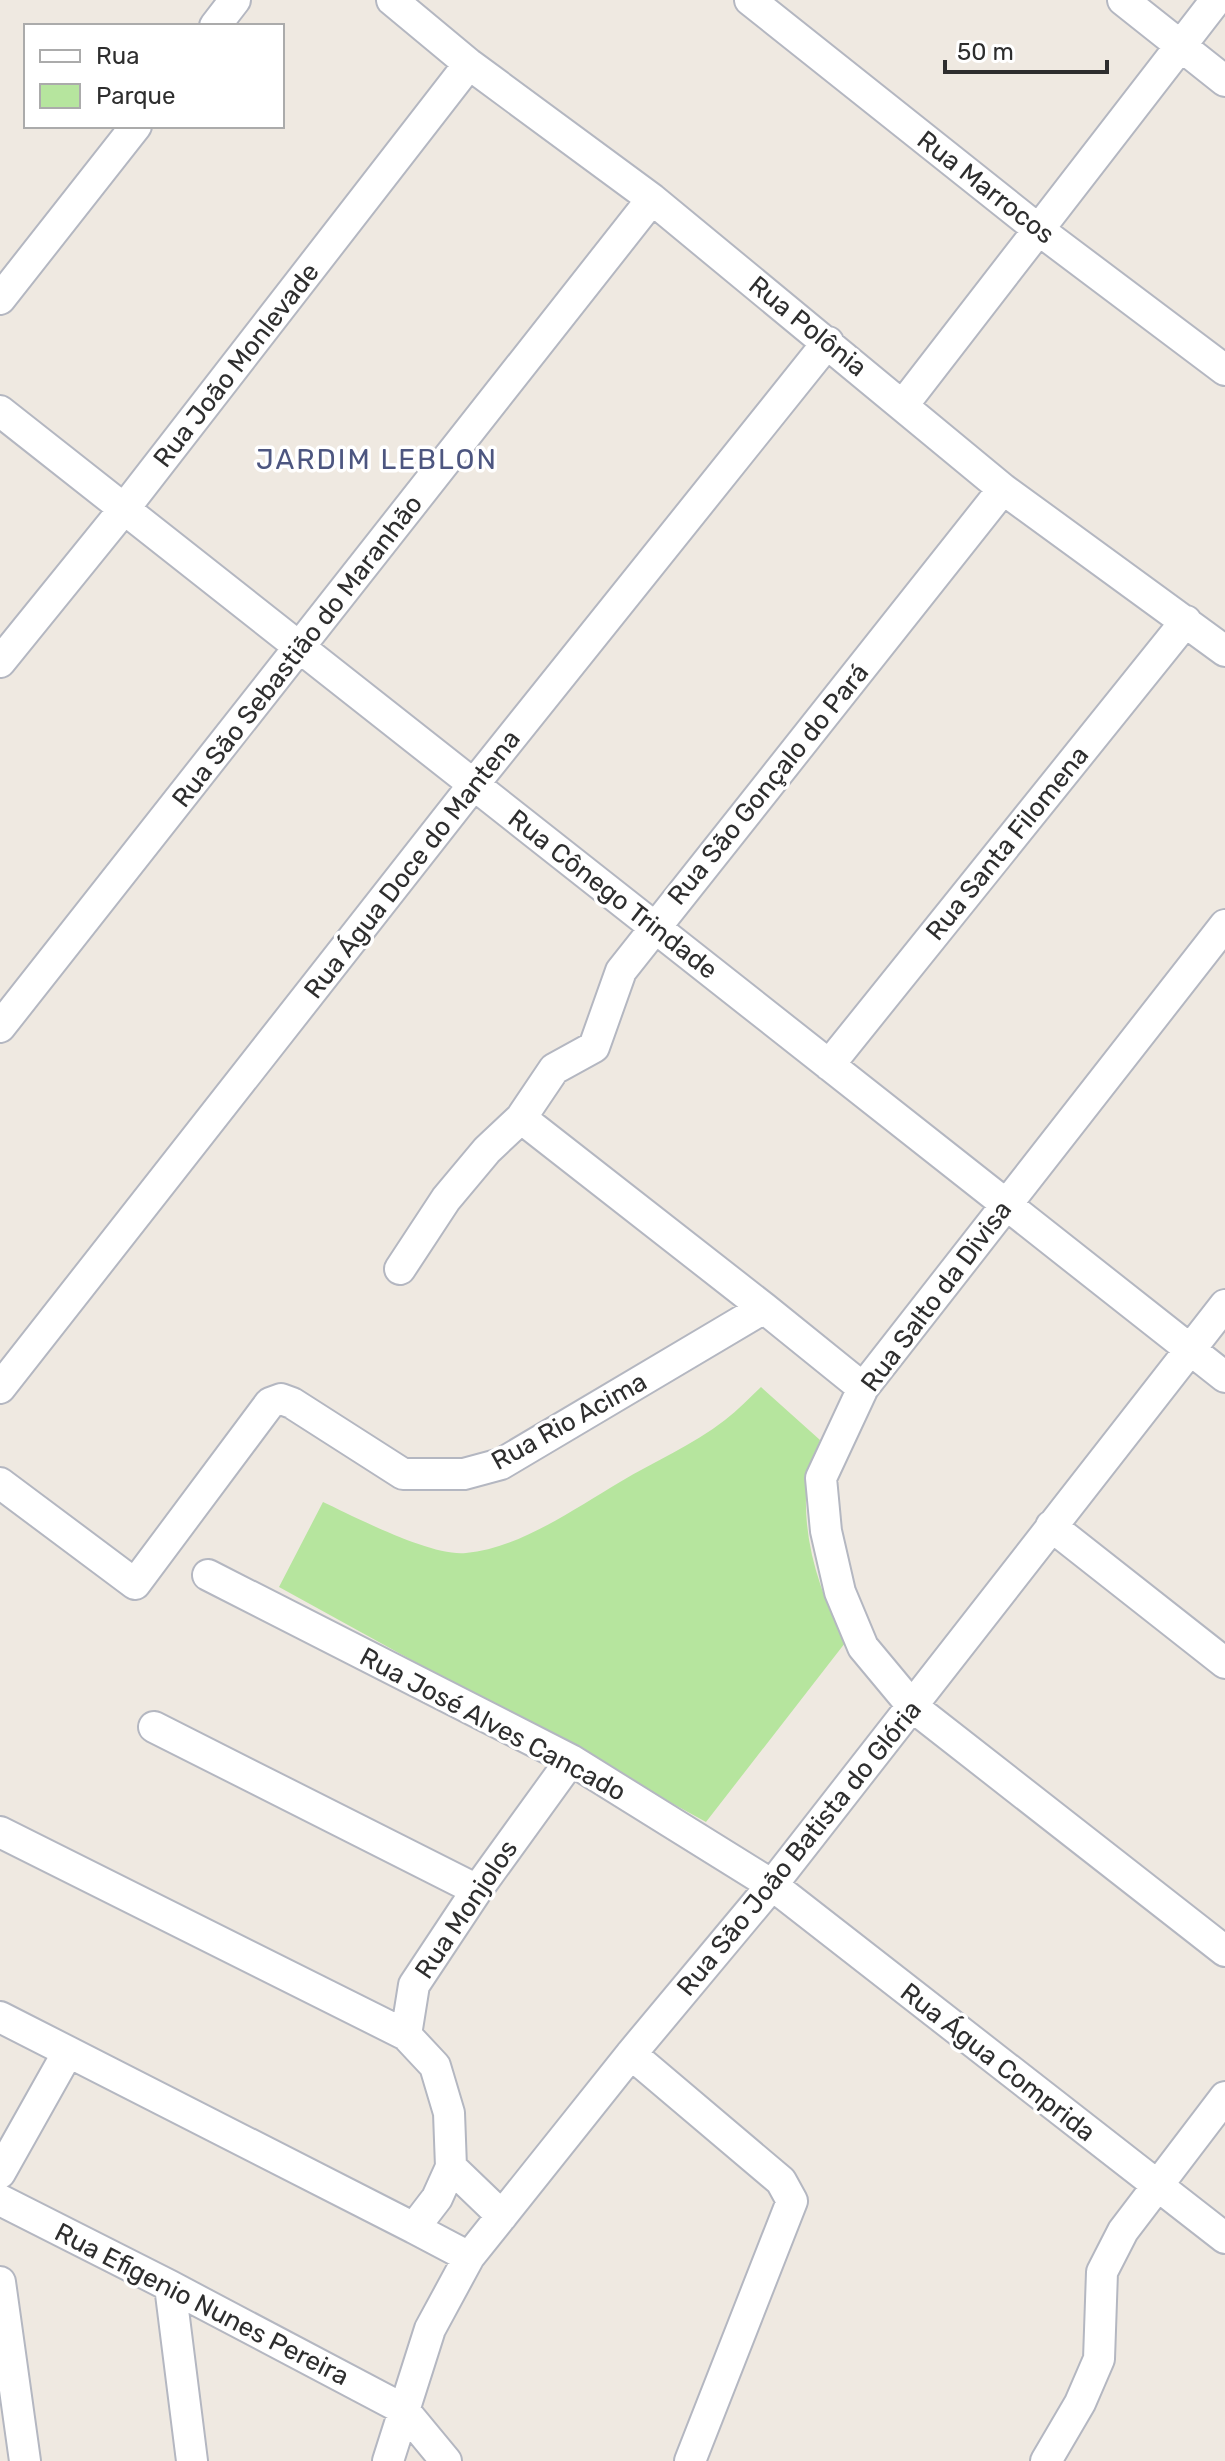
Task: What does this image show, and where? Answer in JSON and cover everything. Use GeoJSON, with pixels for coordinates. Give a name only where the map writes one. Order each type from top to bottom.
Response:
{"type":"FeatureCollection","features":[{"type":"Feature","properties":{"kind":"street"},"geometry":{"type":"LineString","coordinates":[[217,24],[235,0]]}},
{"type":"Feature","properties":{"kind":"street","name":"Rua Polônia"},"geometry":{"type":"LineString","coordinates":[[392,0],[469,64],[652,199],[1003,489],[1225,651]]}},
{"type":"Feature","properties":{"kind":"street","name":"Rua Marrocos"},"geometry":{"type":"LineString","coordinates":[[750,0],[1039,230],[1225,370]]}},
{"type":"Feature","properties":{"kind":"street"},"geometry":{"type":"LineString","coordinates":[[1123,0],[1225,81]]}},
{"type":"Feature","properties":{"kind":"street"},"geometry":{"type":"LineString","coordinates":[[903,405],[1216,0]]}},
{"type":"Feature","properties":{"kind":"street","name":"Rua João Monlevade"},"geometry":{"type":"LineString","coordinates":[[0,662],[124,509],[469,64]]}},
{"type":"Feature","properties":{"kind":"street"},"geometry":{"type":"LineString","coordinates":[[0,299],[134,128]]}},
{"type":"Feature","properties":{"kind":"street","name":"Rua São Sebastião do Maranhão"},"geometry":{"type":"LineString","coordinates":[[0,1027],[652,199]]}},
{"type":"Feature","properties":{"kind":"street","name":"Rua Água Doce do Mantena"},"geometry":{"type":"LineString","coordinates":[[0,1388],[474,784],[828,342]]}},
{"type":"Feature","properties":{"kind":"street","name":"Rua Cônego Trindade"},"geometry":{"type":"LineString","coordinates":[[0,411],[1225,1377]]}},
{"type":"Feature","properties":{"kind":"street","name":"Rua São Gonçalo do Pará"},"geometry":{"type":"LineString","coordinates":[[400,1269],[446,1199],[487,1150],[521,1118],[554,1069],[594,1047],[621,971],[1003,489]]}},
{"type":"Feature","properties":{"kind":"street","name":"Rua Santa Filomena"},"geometry":{"type":"LineString","coordinates":[[829,1065],[1186,621]]}},
{"type":"Feature","properties":{"kind":"street","name":"Rua Salto da Divisa"},"geometry":{"type":"LineString","coordinates":[[1225,925],[863,1388],[821,1478],[826,1531],[840,1592],[863,1647],[913,1707],[1225,1951]]}},
{"type":"Feature","properties":{"kind":"street"},"geometry":{"type":"LineString","coordinates":[[521,1118],[863,1388]]}},
{"type":"Feature","properties":{"kind":"street","name":"Rua São João Batista do Glória"},"geometry":{"type":"LineString","coordinates":[[388,2461],[430,2329],[469,2257],[631,2054],[772,1885],[1225,1305]]}},
{"type":"Feature","properties":{"kind":"street","name":"Rua Rio Acima"},"geometry":{"type":"LineString","coordinates":[[0,1483],[135,1584],[270,1403],[281,1399],[292,1403],[403,1474],[464,1474],[501,1464],[764,1308]]}},
{"type":"Feature","properties":{"kind":"street"},"geometry":{"type":"LineString","coordinates":[[1051,1526],[1225,1663]]}},
{"type":"Feature","properties":{"kind":"street","name":"Rua José Alves Cancado"},"geometry":{"type":"LineString","coordinates":[[208,1575],[571,1760],[772,1885]]}},
{"type":"Feature","properties":{"kind":"street"},"geometry":{"type":"LineString","coordinates":[[154,1727],[477,1890]]}},
{"type":"Feature","properties":{"kind":"street","name":"Rua Monjolos"},"geometry":{"type":"LineString","coordinates":[[406,2035],[414,1985],[477,1890],[571,1760]]}},
{"type":"Feature","properties":{"kind":"street"},"geometry":{"type":"LineString","coordinates":[[0,1832],[406,2035],[435,2066],[449,2113],[451,2167],[437,2198],[414,2228]]}},
{"type":"Feature","properties":{"kind":"street","name":"Rua Água Comprida"},"geometry":{"type":"LineString","coordinates":[[772,1885],[1225,2238]]}},
{"type":"Feature","properties":{"kind":"street"},"geometry":{"type":"LineString","coordinates":[[0,2017],[469,2257]]}},
{"type":"Feature","properties":{"kind":"street"},"geometry":{"type":"LineString","coordinates":[[0,2173],[68,2052]]}},
{"type":"Feature","properties":{"kind":"street"},"geometry":{"type":"LineString","coordinates":[[631,2054],[781,2181],[792,2201],[701,2456]]}},
{"type":"Feature","properties":{"kind":"street"},"geometry":{"type":"LineString","coordinates":[[1046,2461],[1080,2403],[1099,2359],[1102,2272],[1123,2231],[1225,2097]]}},
{"type":"Feature","properties":{"kind":"street"},"geometry":{"type":"LineString","coordinates":[[451,2167],[502,2216]]}},
{"type":"Feature","properties":{"kind":"street","name":"Rua Efigenio Nunes Pereira"},"geometry":{"type":"LineString","coordinates":[[0,2200],[403,2409]]}},
{"type":"Feature","properties":{"kind":"street"},"geometry":{"type":"LineString","coordinates":[[0,2282],[25,2461]]}},
{"type":"Feature","properties":{"kind":"street"},"geometry":{"type":"LineString","coordinates":[[170,2286],[192,2461]]}},
{"type":"Feature","properties":{"kind":"street"},"geometry":{"type":"LineString","coordinates":[[403,2409],[446,2461]]}},
{"type":"Feature","properties":{"kind":"green space"},"geometry":{"type":"Polygon","coordinates":[[[761,1387],[820,1440],[808,1476],[807,1523],[820,1585],[845,1643],[706,1822],[279,1587],[323,1502],[394,1535],[434,1549],[451,1553],[486,1550],[546,1526],[687,1445],[725,1420],[761,1387]]]}},
{"type":"Feature","properties":{"kind":"district","name":"JARDIM LEBLON"},"geometry":{"type":"Point","coordinates":[377,459]}}]}
